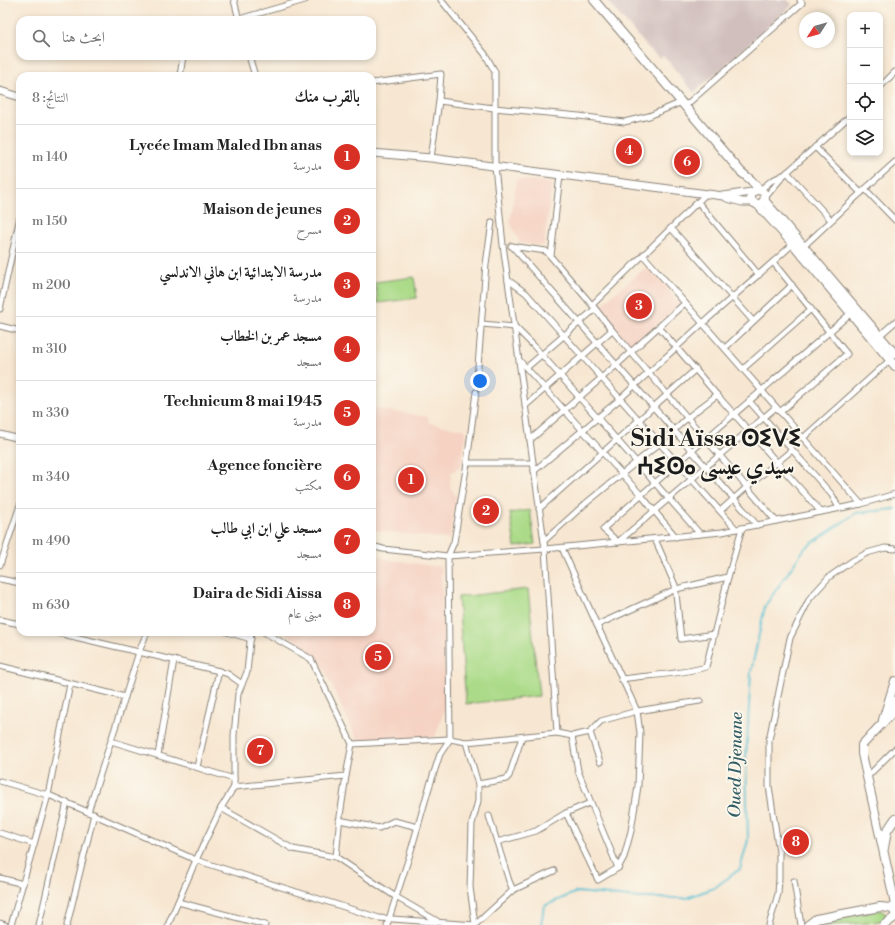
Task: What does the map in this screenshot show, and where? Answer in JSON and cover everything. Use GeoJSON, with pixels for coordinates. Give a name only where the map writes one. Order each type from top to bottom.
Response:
{"type":"FeatureCollection","features":[{"type":"Feature","properties":{"kind":"main road"},"geometry":{"type":"LineString","coordinates":[[594,0],[741,172],[751,180],[757,196],[793,244],[850,313],[893,360]]}},
{"type":"Feature","properties":{"kind":"main road"},"geometry":{"type":"LineString","coordinates":[[0,91],[16,96]]}},
{"type":"Feature","properties":{"kind":"main road"},"geometry":{"type":"LineString","coordinates":[[376,153],[431,158],[707,193],[723,196],[737,201],[757,196]]}},
{"type":"Feature","properties":{"kind":"main road"},"geometry":{"type":"LineString","coordinates":[[723,196],[757,196],[804,246],[879,336],[893,360]]}},
{"type":"Feature","properties":{"kind":"main road"},"geometry":{"type":"LineString","coordinates":[[882,724],[895,681]]}},
{"type":"Feature","properties":{"kind":"main road"},"geometry":{"type":"LineString","coordinates":[[895,700],[894,713],[862,745],[862,754],[895,901],[895,912]]}},
{"type":"Feature","properties":{"kind":"main road"},"geometry":{"type":"LineString","coordinates":[[883,852],[887,831],[895,819]]}},
{"type":"Feature","properties":{"kind":"main road"},"geometry":{"type":"LineString","coordinates":[[880,907],[890,896],[891,887]]}},
{"type":"Feature","properties":{"kind":"main road"},"geometry":{"type":"LineString","coordinates":[[808,925],[814,922],[880,907],[890,908],[895,912]]}},
{"type":"Feature","properties":{"kind":"main road"},"geometry":{"type":"LineString","coordinates":[[884,925],[892,921],[895,917]]}},
{"type":"Feature","properties":{"kind":"street"},"geometry":{"type":"LineString","coordinates":[[234,0],[238,16]]}},
{"type":"Feature","properties":{"kind":"street"},"geometry":{"type":"LineString","coordinates":[[252,16],[305,0]]}},
{"type":"Feature","properties":{"kind":"street"},"geometry":{"type":"LineString","coordinates":[[441,0],[485,54],[496,72],[494,108],[495,166],[508,280],[545,549],[557,733]]}},
{"type":"Feature","properties":{"kind":"street"},"geometry":{"type":"LineString","coordinates":[[440,101],[624,122],[649,116],[684,104],[803,1]]}},
{"type":"Feature","properties":{"kind":"street"},"geometry":{"type":"LineString","coordinates":[[181,72],[182,60]]}},
{"type":"Feature","properties":{"kind":"street"},"geometry":{"type":"LineString","coordinates":[[250,60],[254,72]]}},
{"type":"Feature","properties":{"kind":"street"},"geometry":{"type":"LineString","coordinates":[[883,84],[895,72]]}},
{"type":"Feature","properties":{"kind":"street"},"geometry":{"type":"LineString","coordinates":[[376,83],[441,74],[440,101],[431,158]]}},
{"type":"Feature","properties":{"kind":"street"},"geometry":{"type":"LineString","coordinates":[[757,196],[786,173],[847,119]]}},
{"type":"Feature","properties":{"kind":"street"},"geometry":{"type":"LineString","coordinates":[[815,147],[861,193]]}},
{"type":"Feature","properties":{"kind":"street"},"geometry":{"type":"LineString","coordinates":[[804,246],[895,162]]}},
{"type":"Feature","properties":{"kind":"street"},"geometry":{"type":"LineString","coordinates":[[757,196],[771,181],[786,173]]}},
{"type":"Feature","properties":{"kind":"street"},"geometry":{"type":"LineString","coordinates":[[786,173],[831,220]]}},
{"type":"Feature","properties":{"kind":"street"},"geometry":{"type":"LineString","coordinates":[[551,256],[560,175]]}},
{"type":"Feature","properties":{"kind":"street"},"geometry":{"type":"LineString","coordinates":[[865,189],[895,220]]}},
{"type":"Feature","properties":{"kind":"street"},"geometry":{"type":"LineString","coordinates":[[526,368],[579,322],[643,255],[707,193]]}},
{"type":"Feature","properties":{"kind":"street"},"geometry":{"type":"LineString","coordinates":[[698,202],[759,275]]}},
{"type":"Feature","properties":{"kind":"street"},"geometry":{"type":"LineString","coordinates":[[477,379],[486,264],[492,222]]}},
{"type":"Feature","properties":{"kind":"street"},"geometry":{"type":"LineString","coordinates":[[671,228],[753,321]]}},
{"type":"Feature","properties":{"kind":"street"},"geometry":{"type":"LineString","coordinates":[[0,309],[16,235]]}},
{"type":"Feature","properties":{"kind":"street"},"geometry":{"type":"LineString","coordinates":[[534,471],[620,399],[702,323],[793,244]]}},
{"type":"Feature","properties":{"kind":"street"},"geometry":{"type":"LineString","coordinates":[[504,245],[546,250],[612,330],[776,521]]}},
{"type":"Feature","properties":{"kind":"street"},"geometry":{"type":"LineString","coordinates":[[512,246],[757,525]]}},
{"type":"Feature","properties":{"kind":"street"},"geometry":{"type":"LineString","coordinates":[[643,255],[861,504]]}},
{"type":"Feature","properties":{"kind":"street"},"geometry":{"type":"LineString","coordinates":[[773,262],[848,354],[780,412]]}},
{"type":"Feature","properties":{"kind":"street"},"geometry":{"type":"LineString","coordinates":[[508,280],[526,293],[581,357],[736,529]]}},
{"type":"Feature","properties":{"kind":"street"},"geometry":{"type":"LineString","coordinates":[[725,348],[792,285]]}},
{"type":"Feature","properties":{"kind":"street"},"geometry":{"type":"LineString","coordinates":[[530,440],[617,365],[685,303]]}},
{"type":"Feature","properties":{"kind":"street"},"geometry":{"type":"LineString","coordinates":[[743,369],[811,310]]}},
{"type":"Feature","properties":{"kind":"street"},"geometry":{"type":"LineString","coordinates":[[618,542],[603,529],[640,495],[850,313]]}},
{"type":"Feature","properties":{"kind":"street"},"geometry":{"type":"LineString","coordinates":[[879,336],[895,322]]}},
{"type":"Feature","properties":{"kind":"street"},"geometry":{"type":"LineString","coordinates":[[482,324],[515,327],[542,355],[700,534]]}},
{"type":"Feature","properties":{"kind":"street"},"geometry":{"type":"LineString","coordinates":[[0,326],[16,330]]}},
{"type":"Feature","properties":{"kind":"street"},"geometry":{"type":"LineString","coordinates":[[658,327],[821,512]]}},
{"type":"Feature","properties":{"kind":"street"},"geometry":{"type":"LineString","coordinates":[[525,406],[612,330]]}},
{"type":"Feature","properties":{"kind":"street"},"geometry":{"type":"LineString","coordinates":[[519,360],[583,430],[676,537]]}},
{"type":"Feature","properties":{"kind":"street"},"geometry":{"type":"LineString","coordinates":[[803,438],[893,360]]}},
{"type":"Feature","properties":{"kind":"street"},"geometry":{"type":"LineString","coordinates":[[539,509],[696,369]]}},
{"type":"Feature","properties":{"kind":"street"},"geometry":{"type":"LineString","coordinates":[[387,925],[440,754],[450,739],[448,556],[454,542],[467,463],[476,392]]}},
{"type":"Feature","properties":{"kind":"street"},"geometry":{"type":"LineString","coordinates":[[544,541],[585,504],[660,443],[687,418],[717,395]]}},
{"type":"Feature","properties":{"kind":"street"},"geometry":{"type":"LineString","coordinates":[[749,401],[832,495],[839,508]]}},
{"type":"Feature","properties":{"kind":"street"},"geometry":{"type":"LineString","coordinates":[[618,542],[776,407]]}},
{"type":"Feature","properties":{"kind":"street"},"geometry":{"type":"LineString","coordinates":[[0,434],[16,438]]}},
{"type":"Feature","properties":{"kind":"street"},"geometry":{"type":"LineString","coordinates":[[720,511],[792,450]]}},
{"type":"Feature","properties":{"kind":"street"},"geometry":{"type":"LineString","coordinates":[[467,463],[533,463]]}},
{"type":"Feature","properties":{"kind":"street"},"geometry":{"type":"LineString","coordinates":[[376,547],[448,556],[562,548],[676,537],[742,528],[861,504],[895,494]]}},
{"type":"Feature","properties":{"kind":"street"},"geometry":{"type":"LineString","coordinates":[[0,565],[16,517]]}},
{"type":"Feature","properties":{"kind":"street"},"geometry":{"type":"LineString","coordinates":[[621,679],[669,673],[686,673],[706,667],[728,577],[742,528]]}},
{"type":"Feature","properties":{"kind":"street"},"geometry":{"type":"LineString","coordinates":[[655,539],[675,585],[681,639],[714,634]]}},
{"type":"Feature","properties":{"kind":"street"},"geometry":{"type":"LineString","coordinates":[[562,548],[637,711],[640,733],[638,786],[631,831],[624,857],[618,868],[598,880],[566,813]]}},
{"type":"Feature","properties":{"kind":"street"},"geometry":{"type":"LineString","coordinates":[[769,925],[778,894],[779,852],[769,786],[769,740],[790,638],[810,598],[828,577],[867,553],[885,548],[895,549]]}},
{"type":"Feature","properties":{"kind":"street"},"geometry":{"type":"LineString","coordinates":[[597,625],[676,589],[728,577]]}},
{"type":"Feature","properties":{"kind":"street"},"geometry":{"type":"LineString","coordinates":[[0,579],[16,582]]}},
{"type":"Feature","properties":{"kind":"street"},"geometry":{"type":"LineString","coordinates":[[0,620],[16,623]]}},
{"type":"Feature","properties":{"kind":"street"},"geometry":{"type":"LineString","coordinates":[[71,636],[228,674],[242,684]]}},
{"type":"Feature","properties":{"kind":"street"},"geometry":{"type":"LineString","coordinates":[[88,812],[145,636]]}},
{"type":"Feature","properties":{"kind":"street"},"geometry":{"type":"LineString","coordinates":[[168,925],[196,860],[221,808],[234,787],[234,735],[238,694],[247,672],[251,638],[243,636]]}},
{"type":"Feature","properties":{"kind":"street"},"geometry":{"type":"LineString","coordinates":[[271,636],[311,660],[352,744],[346,776],[336,857]]}},
{"type":"Feature","properties":{"kind":"street"},"geometry":{"type":"LineString","coordinates":[[158,756],[174,660]]}},
{"type":"Feature","properties":{"kind":"street"},"geometry":{"type":"LineString","coordinates":[[0,666],[125,697]]}},
{"type":"Feature","properties":{"kind":"street"},"geometry":{"type":"LineString","coordinates":[[197,767],[219,672]]}},
{"type":"Feature","properties":{"kind":"street"},"geometry":{"type":"LineString","coordinates":[[11,925],[48,796],[70,684]]}},
{"type":"Feature","properties":{"kind":"street"},"geometry":{"type":"LineString","coordinates":[[352,744],[450,739],[466,742],[557,733],[572,736],[590,732],[601,721],[637,711],[700,701]]}},
{"type":"Feature","properties":{"kind":"street"},"geometry":{"type":"LineString","coordinates":[[590,732],[600,762]]}},
{"type":"Feature","properties":{"kind":"street"},"geometry":{"type":"LineString","coordinates":[[572,736],[578,772],[618,868]]}},
{"type":"Feature","properties":{"kind":"street"},"geometry":{"type":"LineString","coordinates":[[478,784],[506,779],[509,776],[522,737]]}},
{"type":"Feature","properties":{"kind":"street"},"geometry":{"type":"LineString","coordinates":[[111,741],[234,779]]}},
{"type":"Feature","properties":{"kind":"street"},"geometry":{"type":"LineString","coordinates":[[466,742],[478,784],[478,801],[472,824],[470,887],[475,925]]}},
{"type":"Feature","properties":{"kind":"street"},"geometry":{"type":"LineString","coordinates":[[867,776],[895,749]]}},
{"type":"Feature","properties":{"kind":"street"},"geometry":{"type":"LineString","coordinates":[[234,787],[346,776]]}},
{"type":"Feature","properties":{"kind":"street"},"geometry":{"type":"LineString","coordinates":[[0,781],[67,802],[196,860],[379,918],[475,925],[513,890],[554,871]]}},
{"type":"Feature","properties":{"kind":"street"},"geometry":{"type":"LineString","coordinates":[[39,925],[67,802]]}},
{"type":"Feature","properties":{"kind":"street"},"geometry":{"type":"LineString","coordinates":[[497,842],[536,831],[566,813],[590,803]]}},
{"type":"Feature","properties":{"kind":"street"},"geometry":{"type":"LineString","coordinates":[[221,808],[293,849],[336,857],[396,897],[440,922]]}},
{"type":"Feature","properties":{"kind":"street"},"geometry":{"type":"LineString","coordinates":[[67,925],[94,814]]}},
{"type":"Feature","properties":{"kind":"street"},"geometry":{"type":"LineString","coordinates":[[489,816],[513,890]]}},
{"type":"Feature","properties":{"kind":"street"},"geometry":{"type":"LineString","coordinates":[[340,820],[379,828],[394,821],[418,827]]}},
{"type":"Feature","properties":{"kind":"street"},"geometry":{"type":"LineString","coordinates":[[0,833],[34,844]]}},
{"type":"Feature","properties":{"kind":"street"},"geometry":{"type":"LineString","coordinates":[[0,878],[22,884]]}},
{"type":"Feature","properties":{"kind":"street"},"geometry":{"type":"LineString","coordinates":[[794,881],[801,925]]}},
{"type":"Feature","properties":{"kind":"street"},"geometry":{"type":"LineString","coordinates":[[178,902],[265,925]]}},
{"type":"Feature","properties":{"kind":"street"},"geometry":{"type":"LineString","coordinates":[[0,923],[5,925]]}},
{"type":"Feature","properties":{"kind":"shaded area"},"geometry":{"type":"Polygon","coordinates":[[[606,0],[788,0],[792,5],[694,93],[664,56],[660,58],[652,52],[606,0]]]}},
{"type":"Feature","properties":{"kind":"shaded area"},"geometry":{"type":"Polygon","coordinates":[[[517,179],[552,183],[544,246],[520,243],[510,222],[517,179]]]}},
{"type":"Feature","properties":{"kind":"shaded area"},"geometry":{"type":"Polygon","coordinates":[[[648,266],[681,304],[630,348],[597,308],[648,266]]]}},
{"type":"Feature","properties":{"kind":"shaded area"},"geometry":{"type":"Polygon","coordinates":[[[376,409],[428,417],[429,423],[466,430],[462,466],[451,473],[450,486],[456,497],[449,539],[376,530],[376,409]]]}},
{"type":"Feature","properties":{"kind":"shaded area"},"geometry":{"type":"Polygon","coordinates":[[[376,556],[391,560],[441,567],[446,705],[435,737],[358,741],[325,671],[300,642],[290,636],[376,636],[376,556]]]}},
{"type":"Feature","properties":{"kind":"green space"},"geometry":{"type":"Polygon","coordinates":[[[414,277],[417,298],[378,303],[376,282],[414,277]]]}},
{"type":"Feature","properties":{"kind":"green space"},"geometry":{"type":"Polygon","coordinates":[[[530,510],[535,544],[515,547],[510,513],[530,510]]]}},
{"type":"Feature","properties":{"kind":"green space"},"geometry":{"type":"Polygon","coordinates":[[[528,589],[539,696],[466,704],[458,597],[528,589]]]}},
{"type":"Feature","properties":{"kind":"green space"},"geometry":{"type":"Polygon","coordinates":[[[881,910],[886,914],[885,919],[879,921],[852,924],[815,925],[817,922],[881,910]]]}},
{"type":"Feature","properties":{"kind":"waterway","name":"Oued Djenane"},"geometry":{"type":"LineString","coordinates":[[541,925],[544,906],[577,892],[640,898],[686,898],[714,888],[740,869],[748,840],[746,757],[751,672],[765,606],[805,548],[856,513],[895,509]]}},
{"type":"Feature","properties":{"kind":"place","name":"مسجد عمر بن الخطاب"},"geometry":{"type":"Point","coordinates":[629,151]}},
{"type":"Feature","properties":{"kind":"place","name":"Agence foncière"},"geometry":{"type":"Point","coordinates":[687,162]}},
{"type":"Feature","properties":{"kind":"place","name":"مدرسة الابتدائية ابن هاني الاندلسي"},"geometry":{"type":"Point","coordinates":[639,306]}},
{"type":"Feature","properties":{"kind":"place","name":"Lycée Imam Maled Ibn anas"},"geometry":{"type":"Point","coordinates":[411,480]}},
{"type":"Feature","properties":{"kind":"place","name":"Maison de jeunes"},"geometry":{"type":"Point","coordinates":[486,511]}},
{"type":"Feature","properties":{"kind":"place","name":"Technicum 8 mai 1945"},"geometry":{"type":"Point","coordinates":[378,657]}},
{"type":"Feature","properties":{"kind":"place","name":"مسجد علي ابن ابي طالب"},"geometry":{"type":"Point","coordinates":[260,751]}},
{"type":"Feature","properties":{"kind":"place","name":"Daira de Sidi Aissa"},"geometry":{"type":"Point","coordinates":[796,842]}},
{"type":"Feature","properties":{"kind":"district","name":"Sidi Aïssa ⵙⵉⴸⵉ ⵄⵉⵙⴰ سيدي عيسى"},"geometry":{"type":"Point","coordinates":[716,453]}}]}
